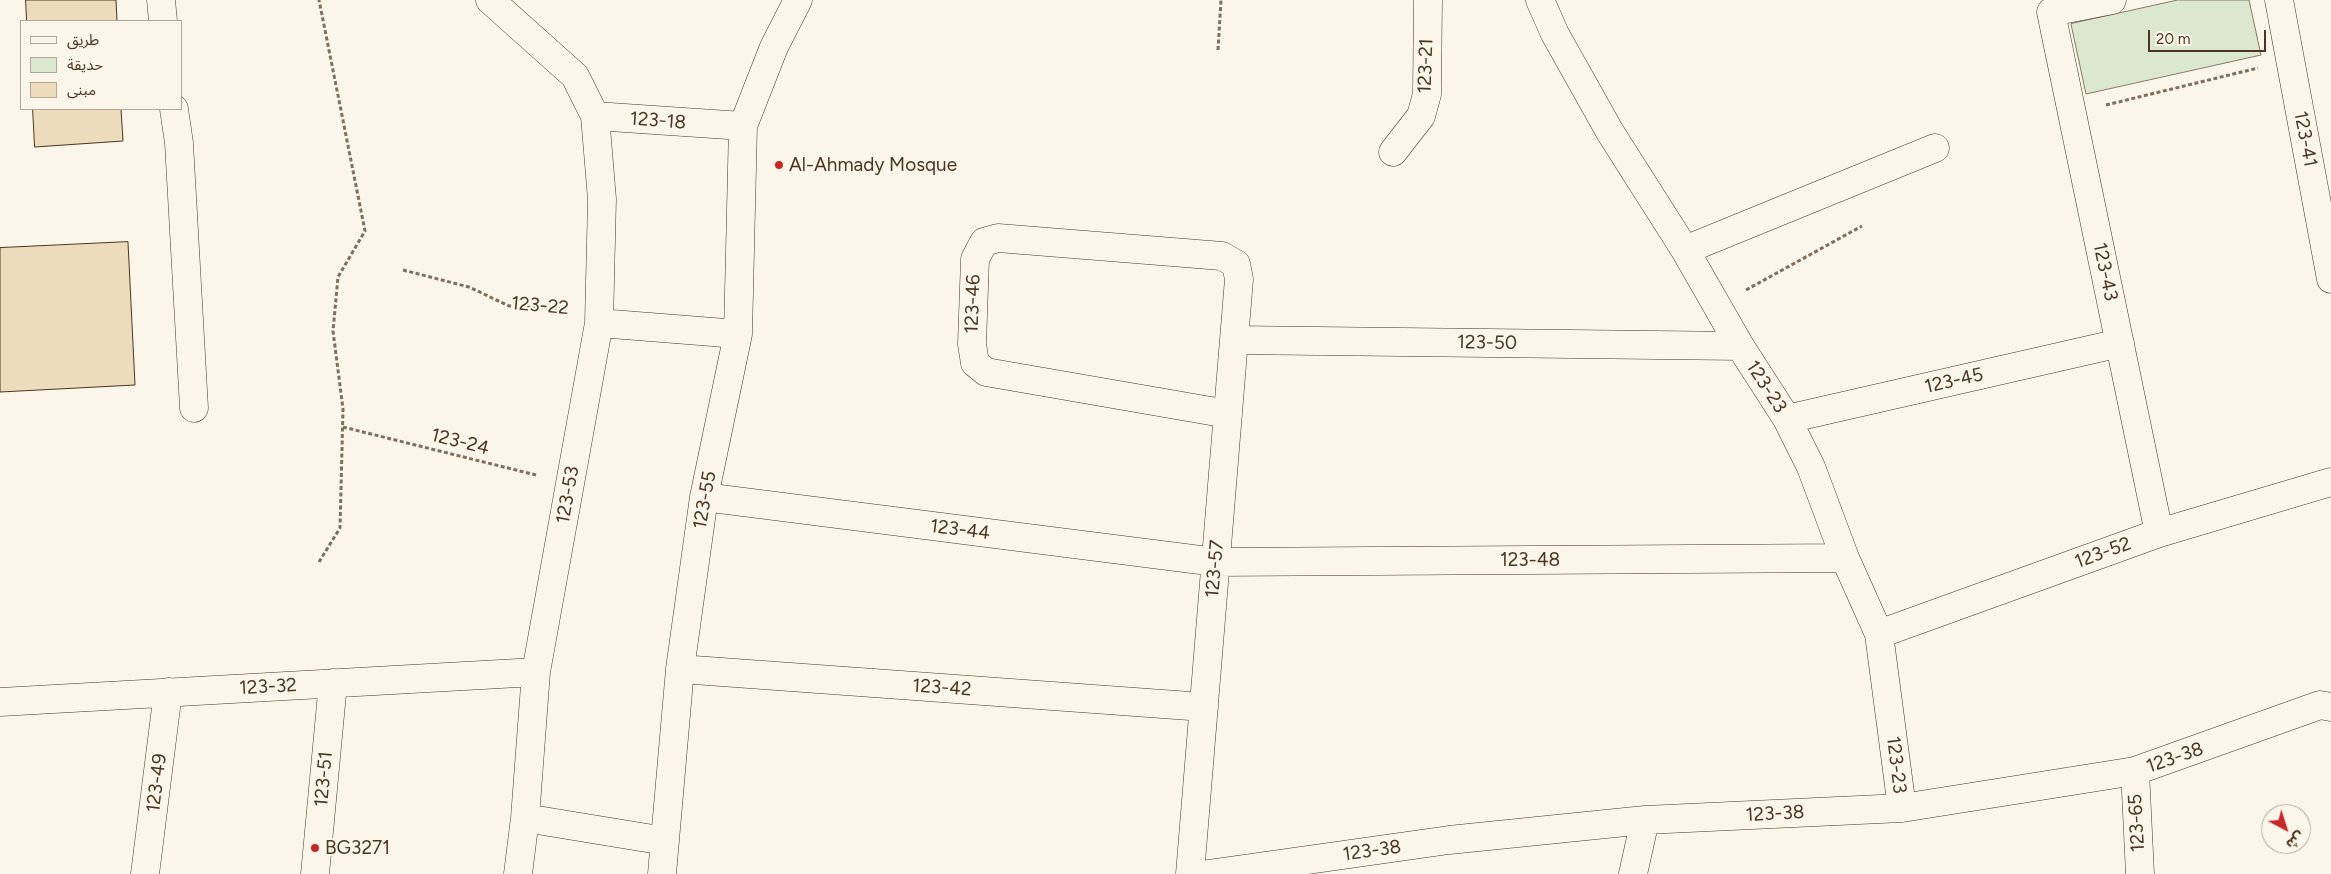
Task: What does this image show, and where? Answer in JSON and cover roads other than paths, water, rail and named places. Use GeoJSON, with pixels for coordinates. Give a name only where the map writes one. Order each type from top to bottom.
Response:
{"type":"FeatureCollection","features":[{"type":"Feature","properties":{"kind":"lane"},"geometry":{"type":"LineString","coordinates":[[161,0],[163,20]]}},
{"type":"Feature","properties":{"kind":"lane"},"geometry":{"type":"LineString","coordinates":[[490,0],[575,76],[594,116]]}},
{"type":"Feature","properties":{"kind":"lane"},"geometry":{"type":"LineString","coordinates":[[744,126],[774,47],[798,0]]}},
{"type":"Feature","properties":{"kind":"lane","name":"123-21"},"geometry":{"type":"LineString","coordinates":[[1394,152],[1421,116],[1427,94],[1428,0]]}},
{"type":"Feature","properties":{"kind":"lane","name":"123-23"},"geometry":{"type":"LineString","coordinates":[[1540,0],[1554,34],[1610,132],[1686,250],[1740,346],[1787,419],[1811,467],[1845,558],[1879,634],[1902,808]]}},
{"type":"Feature","properties":{"kind":"lane","name":"123-43"},"geometry":{"type":"LineString","coordinates":[[2112,0],[2051,12],[2159,533]]}},
{"type":"Feature","properties":{"kind":"lane","name":"123-41"},"geometry":{"type":"LineString","coordinates":[[2279,0],[2331,278]]}},
{"type":"Feature","properties":{"kind":"lane"},"geometry":{"type":"LineString","coordinates":[[174,110],[179,143],[194,408]]}},
{"type":"Feature","properties":{"kind":"lane","name":"123-18"},"geometry":{"type":"LineString","coordinates":[[594,116],[744,126]]}},
{"type":"Feature","properties":{"kind":"lane","name":"123-53"},"geometry":{"type":"LineString","coordinates":[[518,874],[525,818],[536,672],[599,324],[602,198],[594,116]]}},
{"type":"Feature","properties":{"kind":"lane","name":"123-55"},"geometry":{"type":"LineString","coordinates":[[662,874],[680,669],[704,497],[738,334],[744,126]]}},
{"type":"Feature","properties":{"kind":"lane"},"geometry":{"type":"LineString","coordinates":[[1686,250],[1935,148]]}},
{"type":"Feature","properties":{"kind":"lane","name":"123-46"},"geometry":{"type":"LineString","coordinates":[[1228,414],[986,372],[975,363],[972,344],[975,259],[984,242],[998,238],[1222,256],[1236,264]]}},
{"type":"Feature","properties":{"kind":"lane","name":"123-57"},"geometry":{"type":"LineString","coordinates":[[1190,874],[1240,279],[1236,264]]}},
{"type":"Feature","properties":{"kind":"lane"},"geometry":{"type":"LineString","coordinates":[[599,324],[738,334]]}},
{"type":"Feature","properties":{"kind":"lane","name":"123-50"},"geometry":{"type":"LineString","coordinates":[[1234,340],[1740,346]]}},
{"type":"Feature","properties":{"kind":"lane","name":"123-45"},"geometry":{"type":"LineString","coordinates":[[1787,419],[2120,343]]}},
{"type":"Feature","properties":{"kind":"lane","name":"123-52"},"geometry":{"type":"LineString","coordinates":[[1879,634],[2159,533],[2331,482]]}},
{"type":"Feature","properties":{"kind":"lane","name":"123-44"},"geometry":{"type":"LineString","coordinates":[[704,497],[1216,562]]}},
{"type":"Feature","properties":{"kind":"lane","name":"123-48"},"geometry":{"type":"LineString","coordinates":[[1216,562],[1845,558]]}},
{"type":"Feature","properties":{"kind":"lane","name":"123-42"},"geometry":{"type":"LineString","coordinates":[[680,669],[1204,707]]}},
{"type":"Feature","properties":{"kind":"lane","name":"123-32"},"geometry":{"type":"LineString","coordinates":[[0,702],[536,672]]}},
{"type":"Feature","properties":{"kind":"lane","name":"123-51"},"geometry":{"type":"LineString","coordinates":[[315,874],[333,683]]}},
{"type":"Feature","properties":{"kind":"lane","name":"123-49"},"geometry":{"type":"LineString","coordinates":[[145,874],[168,692]]}},
{"type":"Feature","properties":{"kind":"lane","name":"123-38"},"geometry":{"type":"LineString","coordinates":[[1208,874],[1449,840],[1645,820],[1902,808],[2135,772],[2320,705],[2331,707]]}},
{"type":"Feature","properties":{"kind":"lane","name":"123-65"},"geometry":{"type":"LineString","coordinates":[[2135,772],[2140,874]]}},
{"type":"Feature","properties":{"kind":"lane"},"geometry":{"type":"LineString","coordinates":[[525,818],[665,840]]}},
{"type":"Feature","properties":{"kind":"lane"},"geometry":{"type":"LineString","coordinates":[[1633,874],[1645,820]]}},
{"type":"Feature","properties":{"kind":"place","name":"Al-Ahmady Mosque"},"geometry":{"type":"Point","coordinates":[779,165]}},
{"type":"Feature","properties":{"kind":"place","name":"BG3271"},"geometry":{"type":"Point","coordinates":[315,848]}}]}
